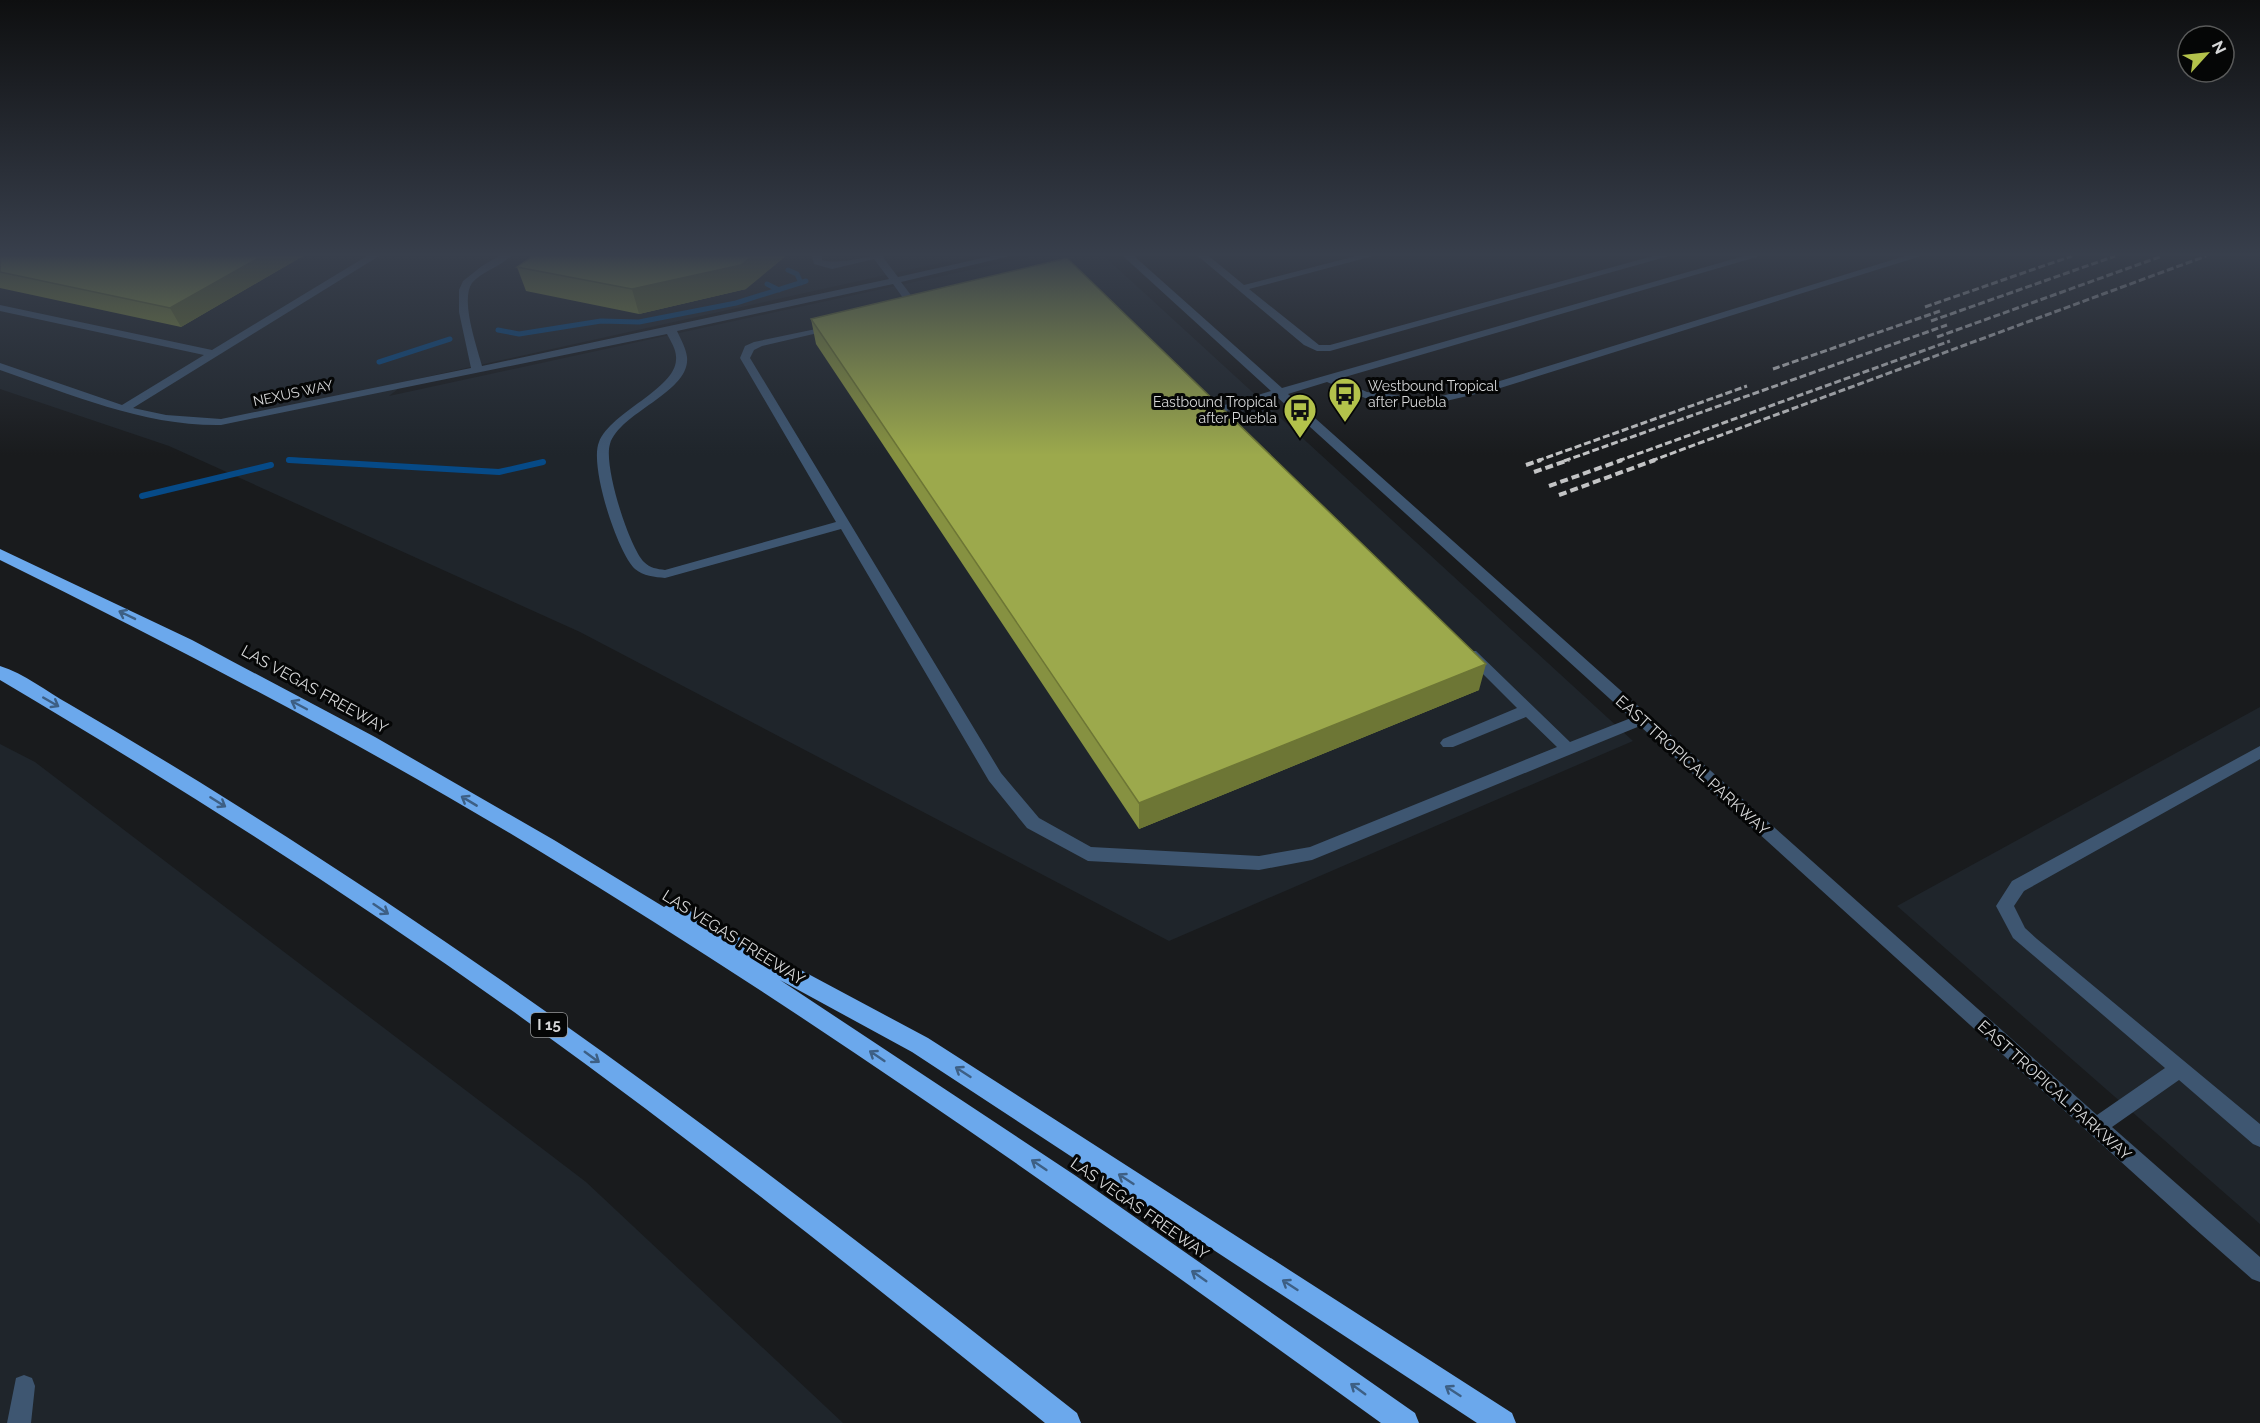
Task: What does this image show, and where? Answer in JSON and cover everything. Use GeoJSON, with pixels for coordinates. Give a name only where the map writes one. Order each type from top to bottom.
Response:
{"type":"FeatureCollection","features":[{"type":"Feature","properties":{"kind":"highway","name":"LAS VEGAS FREEWAY"},"geometry":{"type":"LineString","coordinates":[[0,554],[141,622],[285,698],[519,831],[752,974],[963,1114],[1406,1423]]}},
{"type":"Feature","properties":{"kind":"highway","name":"I 15"},"geometry":{"type":"LineString","coordinates":[[0,672],[219,803],[483,979],[700,1135],[1067,1423]]}},
{"type":"Feature","properties":{"kind":"highway"},"geometry":{"type":"LineString","coordinates":[[519,831],[821,990],[920,1045],[1502,1423]]}},
{"type":"Feature","properties":{"kind":"street"},"geometry":{"type":"LineString","coordinates":[[67,322],[214,354]]}},
{"type":"Feature","properties":{"kind":"street"},"geometry":{"type":"LineString","coordinates":[[125,408],[266,322]]}},
{"type":"Feature","properties":{"kind":"street"},"geometry":{"type":"LineString","coordinates":[[466,322],[477,369]]}},
{"type":"Feature","properties":{"kind":"street","name":"NEXUS WAY"},"geometry":{"type":"LineString","coordinates":[[0,366],[147,416],[195,424],[221,422],[707,322]]}},
{"type":"Feature","properties":{"kind":"street","name":"EAST TROPICAL PARKWAY"},"geometry":{"type":"LineString","coordinates":[[1202,322],[2096,1127],[2260,1271]]}},
{"type":"Feature","properties":{"kind":"street"},"geometry":{"type":"LineString","coordinates":[[1283,322],[1317,348],[1330,348],[1423,322]]}},
{"type":"Feature","properties":{"kind":"street"},"geometry":{"type":"LineString","coordinates":[[1223,409],[1523,322]]}},
{"type":"Feature","properties":{"kind":"street"},"geometry":{"type":"LineString","coordinates":[[1328,378],[1365,395],[1429,402],[1493,387],[1702,322]]}},
{"type":"Feature","properties":{"kind":"street"},"geometry":{"type":"LineString","coordinates":[[848,323],[758,344],[749,348],[745,358],[995,777],[1033,824],[1088,854],[1259,863],[1312,853],[1642,719]]}},
{"type":"Feature","properties":{"kind":"street"},"geometry":{"type":"LineString","coordinates":[[671,330],[680,350],[682,363],[675,376],[615,426],[603,444],[602,464],[608,492],[636,561],[648,572],[665,574],[844,525]]}},
{"type":"Feature","properties":{"kind":"street"},"geometry":{"type":"LineString","coordinates":[[1460,643],[1568,749]]}},
{"type":"Feature","properties":{"kind":"street"},"geometry":{"type":"LineString","coordinates":[[1448,743],[1527,710]]}},
{"type":"Feature","properties":{"kind":"street"},"geometry":{"type":"LineString","coordinates":[[2260,752],[2018,886],[2005,906],[2019,933],[2031,945],[2260,1137]]}},
{"type":"Feature","properties":{"kind":"street"},"geometry":{"type":"LineString","coordinates":[[2096,1127],[2178,1070]]}},
{"type":"Feature","properties":{"kind":"street"},"geometry":{"type":"LineString","coordinates":[[19,1423],[24,1386]]}},
{"type":"Feature","properties":{"kind":"shaded area"},"geometry":{"type":"Polygon","coordinates":[[[0,322],[672,322],[408,381],[389,396],[728,322],[1176,322],[1633,741],[1169,941],[580,632],[169,446],[0,389],[0,322]]]}},
{"type":"Feature","properties":{"kind":"shaded area"},"geometry":{"type":"Polygon","coordinates":[[[2260,707],[2260,1224],[1897,906],[2260,707]]]}},
{"type":"Feature","properties":{"kind":"shaded area"},"geometry":{"type":"Polygon","coordinates":[[[0,744],[35,762],[586,1182],[843,1423],[0,1423],[0,744]]]}},
{"type":"Feature","properties":{"kind":"building"},"geometry":{"type":"Polygon","coordinates":[[[813,322],[1133,322],[1486,664],[1139,803],[813,322]]]}},
{"type":"Feature","properties":{"kind":"waterway"},"geometry":{"type":"LineString","coordinates":[[498,330],[519,334],[592,322]]}},
{"type":"Feature","properties":{"kind":"waterway"},"geometry":{"type":"LineString","coordinates":[[379,362],[450,339]]}},
{"type":"Feature","properties":{"kind":"waterway"},"geometry":{"type":"LineString","coordinates":[[310,461],[289,460],[499,472],[543,462]]}},
{"type":"Feature","properties":{"kind":"waterway"},"geometry":{"type":"LineString","coordinates":[[142,496],[271,465]]}},
{"type":"Feature","properties":{"kind":"railway"},"geometry":{"type":"LineString","coordinates":[[1773,369],[1907,322]]}},
{"type":"Feature","properties":{"kind":"railway"},"geometry":{"type":"LineString","coordinates":[[1937,337],[1978,322]]}},
{"type":"Feature","properties":{"kind":"railway"},"geometry":{"type":"LineString","coordinates":[[1651,461],[2026,322]]}},
{"type":"Feature","properties":{"kind":"railway"},"geometry":{"type":"LineString","coordinates":[[1564,461],[1947,325]]}},
{"type":"Feature","properties":{"kind":"railway"},"geometry":{"type":"LineString","coordinates":[[1618,461],[1950,341]]}},
{"type":"Feature","properties":{"kind":"railway"},"geometry":{"type":"LineString","coordinates":[[1537,461],[1747,386]]}},
{"type":"Feature","properties":{"kind":"railway"},"geometry":{"type":"LineString","coordinates":[[1526,465],[1541,460]]}},
{"type":"Feature","properties":{"kind":"railway"},"geometry":{"type":"LineString","coordinates":[[1534,472],[1569,460]]}},
{"type":"Feature","properties":{"kind":"railway"},"geometry":{"type":"LineString","coordinates":[[1549,486],[1622,460]]}},
{"type":"Feature","properties":{"kind":"railway"},"geometry":{"type":"LineString","coordinates":[[1559,495],[1655,460]]}},
{"type":"Feature","properties":{"kind":"place","name":"Westbound Tropical after Puebla"},"geometry":{"type":"Point","coordinates":[1345,423]}},
{"type":"Feature","properties":{"kind":"place","name":"Eastbound Tropical after Puebla"},"geometry":{"type":"Point","coordinates":[1300,439]}}]}
